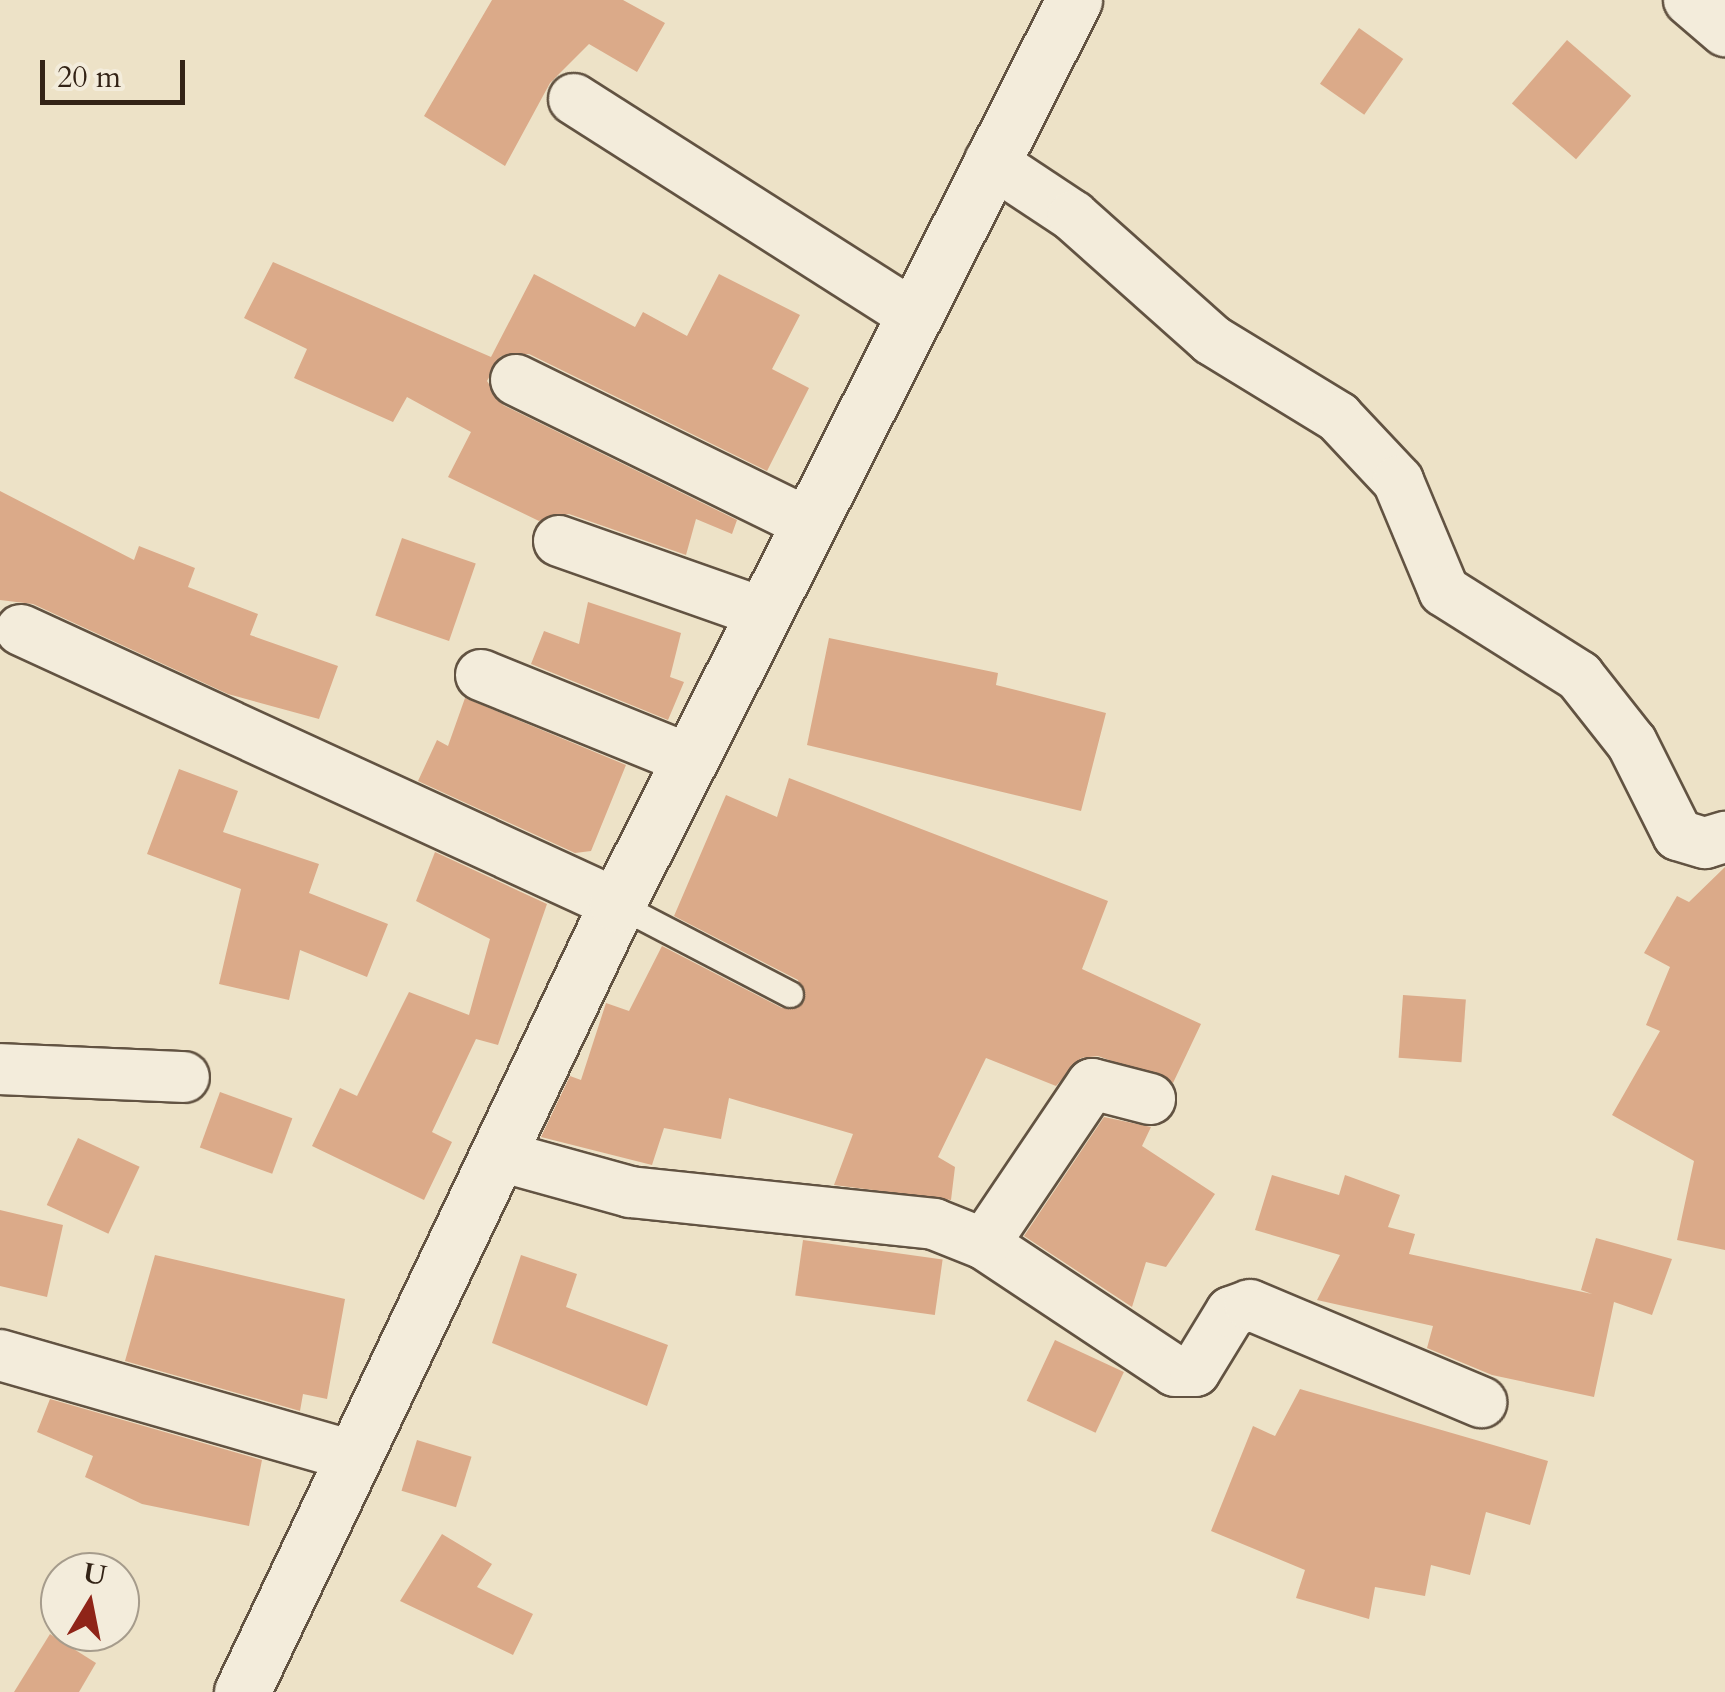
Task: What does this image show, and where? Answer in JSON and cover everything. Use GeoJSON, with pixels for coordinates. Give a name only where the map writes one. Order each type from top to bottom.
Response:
{"type":"FeatureCollection","features":[{"type":"Feature","properties":{"kind":"main road"},"geometry":{"type":"LineString","coordinates":[[242,1692],[354,1456],[504,1156],[617,904],[1074,0]]}},
{"type":"Feature","properties":{"kind":"street"},"geometry":{"type":"LineString","coordinates":[[1690,0],[1725,31]]}},
{"type":"Feature","properties":{"kind":"street"},"geometry":{"type":"LineString","coordinates":[[574,99],[913,315]]}},
{"type":"Feature","properties":{"kind":"street"},"geometry":{"type":"LineString","coordinates":[[990,162],[1088,228],[1212,340],[1338,417],[1398,481],[1444,591],[1579,676],[1632,743],[1678,834],[1705,844],[1725,837]]}},
{"type":"Feature","properties":{"kind":"street"},"geometry":{"type":"LineString","coordinates":[[516,380],[808,523]]}},
{"type":"Feature","properties":{"kind":"street"},"geometry":{"type":"LineString","coordinates":[[560,541],[763,613]]}},
{"type":"Feature","properties":{"kind":"street"},"geometry":{"type":"LineString","coordinates":[[21,630],[617,904]]}},
{"type":"Feature","properties":{"kind":"street"},"geometry":{"type":"LineString","coordinates":[[481,675],[690,760]]}},
{"type":"Feature","properties":{"kind":"street"},"geometry":{"type":"LineString","coordinates":[[0,1069],[184,1078]]}},
{"type":"Feature","properties":{"kind":"street"},"geometry":{"type":"LineString","coordinates":[[984,1244],[1092,1084],[1150,1099]]}},
{"type":"Feature","properties":{"kind":"street"},"geometry":{"type":"LineString","coordinates":[[504,1156],[630,1192],[838,1208],[934,1224],[984,1244],[1175,1371],[1195,1370],[1230,1312],[1250,1305],[1480,1402]]}},
{"type":"Feature","properties":{"kind":"street"},"geometry":{"type":"LineString","coordinates":[[0,1355],[354,1456]]}},
{"type":"Feature","properties":{"kind":"lane"},"geometry":{"type":"LineString","coordinates":[[617,904],[790,994]]}},
{"type":"Feature","properties":{"kind":"building"},"geometry":{"type":"Polygon","coordinates":[[[492,0],[623,0],[665,23],[637,72],[589,44],[550,83],[505,166],[424,116],[492,0]]]}},
{"type":"Feature","properties":{"kind":"building"},"geometry":{"type":"Polygon","coordinates":[[[1359,28],[1403,59],[1364,115],[1320,84],[1359,28]]]}},
{"type":"Feature","properties":{"kind":"building"},"geometry":{"type":"Polygon","coordinates":[[[1567,40],[1631,96],[1576,159],[1512,103],[1567,40]]]}},
{"type":"Feature","properties":{"kind":"building"},"geometry":{"type":"Polygon","coordinates":[[[273,262],[491,357],[534,274],[635,327],[643,312],[687,336],[719,274],[800,315],[772,369],[809,388],[767,471],[529,354],[501,356],[487,381],[503,405],[737,520],[732,534],[696,519],[686,555],[569,514],[539,521],[448,477],[471,432],[407,397],[393,422],[294,378],[307,349],[244,318],[273,262]]]}},
{"type":"Feature","properties":{"kind":"building"},"geometry":{"type":"Polygon","coordinates":[[[0,491],[134,560],[139,546],[195,568],[188,587],[258,614],[250,635],[338,666],[319,719],[228,694],[33,604],[0,600],[0,491]]]}},
{"type":"Feature","properties":{"kind":"building"},"geometry":{"type":"Polygon","coordinates":[[[402,538],[476,563],[449,641],[375,616],[402,538]]]}},
{"type":"Feature","properties":{"kind":"building"},"geometry":{"type":"Polygon","coordinates":[[[588,602],[681,633],[670,677],[684,682],[668,720],[531,664],[544,631],[579,644],[588,602]]]}},
{"type":"Feature","properties":{"kind":"building"},"geometry":{"type":"Polygon","coordinates":[[[829,638],[998,673],[996,685],[1106,713],[1081,811],[807,745],[829,638]]]}},
{"type":"Feature","properties":{"kind":"building"},"geometry":{"type":"Polygon","coordinates":[[[465,698],[626,765],[591,851],[575,853],[418,781],[437,740],[448,746],[465,698]]]}},
{"type":"Feature","properties":{"kind":"building"},"geometry":{"type":"Polygon","coordinates":[[[179,769],[238,791],[223,832],[319,864],[309,893],[388,924],[367,977],[300,950],[289,1000],[219,984],[241,889],[147,854],[179,769]]]}},
{"type":"Feature","properties":{"kind":"building"},"geometry":{"type":"Polygon","coordinates":[[[789,778],[1108,901],[1082,969],[1201,1024],[1173,1083],[1098,1056],[1081,1058],[1056,1086],[986,1058],[938,1157],[955,1167],[951,1200],[834,1185],[853,1134],[729,1098],[721,1139],[664,1128],[652,1165],[541,1137],[570,1076],[581,1080],[606,1003],[629,1011],[662,946],[782,1008],[804,1002],[798,980],[674,916],[726,795],[777,817],[789,778]]]}},
{"type":"Feature","properties":{"kind":"building"},"geometry":{"type":"Polygon","coordinates":[[[435,852],[547,904],[498,1045],[476,1039],[432,1132],[452,1142],[424,1200],[312,1146],[340,1088],[357,1096],[409,992],[469,1015],[490,939],[416,901],[435,852]]]}},
{"type":"Feature","properties":{"kind":"building"},"geometry":{"type":"Polygon","coordinates":[[[1725,867],[1725,1250],[1677,1240],[1694,1161],[1612,1115],[1660,1031],[1646,1025],[1670,967],[1644,953],[1677,896],[1689,902],[1725,867]]]}},
{"type":"Feature","properties":{"kind":"building"},"geometry":{"type":"Polygon","coordinates":[[[1403,995],[1466,999],[1461,1062],[1399,1058],[1403,995]]]}},
{"type":"Feature","properties":{"kind":"building"},"geometry":{"type":"Polygon","coordinates":[[[220,1092],[292,1118],[272,1174],[200,1147],[220,1092]]]}},
{"type":"Feature","properties":{"kind":"building"},"geometry":{"type":"Polygon","coordinates":[[[1104,1117],[1151,1127],[1142,1146],[1215,1194],[1166,1267],[1146,1262],[1132,1307],[1024,1236],[1104,1117]]]}},
{"type":"Feature","properties":{"kind":"building"},"geometry":{"type":"Polygon","coordinates":[[[78,1138],[140,1167],[108,1234],[47,1205],[78,1138]]]}},
{"type":"Feature","properties":{"kind":"building"},"geometry":{"type":"Polygon","coordinates":[[[1272,1175],[1339,1195],[1345,1175],[1400,1195],[1388,1227],[1415,1234],[1409,1254],[1592,1294],[1581,1290],[1596,1238],[1672,1259],[1652,1315],[1614,1302],[1594,1397],[1492,1375],[1427,1348],[1433,1326],[1317,1300],[1340,1255],[1255,1230],[1272,1175]]]}},
{"type":"Feature","properties":{"kind":"building"},"geometry":{"type":"Polygon","coordinates":[[[0,1210],[63,1225],[47,1297],[0,1286],[0,1210]]]}},
{"type":"Feature","properties":{"kind":"building"},"geometry":{"type":"Polygon","coordinates":[[[803,1240],[943,1260],[935,1315],[795,1295],[803,1240]]]}},
{"type":"Feature","properties":{"kind":"building"},"geometry":{"type":"Polygon","coordinates":[[[155,1255],[345,1299],[327,1399],[303,1394],[300,1411],[125,1361],[155,1255]]]}},
{"type":"Feature","properties":{"kind":"building"},"geometry":{"type":"Polygon","coordinates":[[[521,1255],[577,1274],[566,1307],[668,1345],[647,1406],[492,1343],[521,1255]]]}},
{"type":"Feature","properties":{"kind":"building"},"geometry":{"type":"Polygon","coordinates":[[[1055,1340],[1124,1372],[1096,1433],[1027,1401],[1055,1340]]]}},
{"type":"Feature","properties":{"kind":"building"},"geometry":{"type":"Polygon","coordinates":[[[1300,1389],[1548,1461],[1530,1525],[1486,1512],[1470,1575],[1431,1565],[1425,1596],[1375,1587],[1369,1619],[1296,1598],[1305,1570],[1211,1531],[1253,1426],[1275,1436],[1300,1389]]]}},
{"type":"Feature","properties":{"kind":"building"},"geometry":{"type":"Polygon","coordinates":[[[50,1399],[262,1460],[249,1526],[142,1504],[85,1477],[93,1456],[37,1432],[50,1399]]]}},
{"type":"Feature","properties":{"kind":"building"},"geometry":{"type":"Polygon","coordinates":[[[417,1440],[472,1457],[456,1507],[402,1491],[417,1440]]]}},
{"type":"Feature","properties":{"kind":"building"},"geometry":{"type":"Polygon","coordinates":[[[442,1534],[492,1564],[477,1587],[533,1614],[513,1655],[400,1601],[442,1534]]]}},
{"type":"Feature","properties":{"kind":"building"},"geometry":{"type":"Polygon","coordinates":[[[40,1650],[79,1652],[96,1663],[79,1692],[14,1692],[40,1650]]]}}]}
